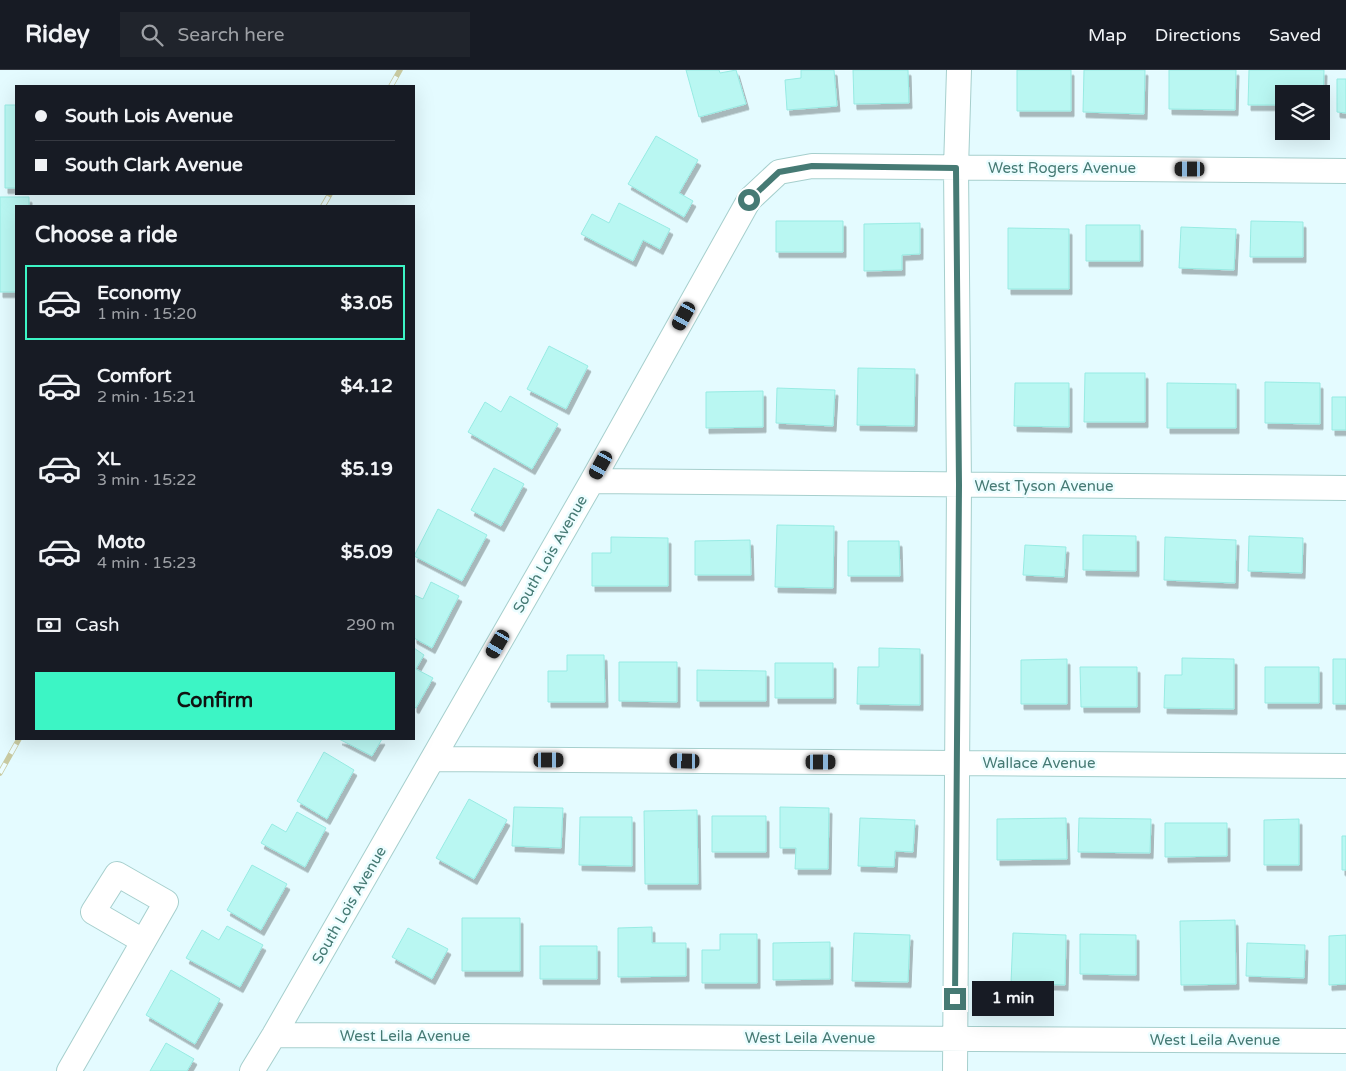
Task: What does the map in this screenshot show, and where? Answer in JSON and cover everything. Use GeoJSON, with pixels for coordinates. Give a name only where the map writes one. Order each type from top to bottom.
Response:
{"type":"FeatureCollection","features":[{"type":"Feature","properties":{"kind":"street"},"geometry":{"type":"LineString","coordinates":[[955,1071],[959,485],[956,168],[959,70]]}},
{"type":"Feature","properties":{"kind":"street","name":"West Rogers Avenue"},"geometry":{"type":"LineString","coordinates":[[779,172],[812,166],[1346,171]]}},
{"type":"Feature","properties":{"kind":"street","name":"South Lois Avenue"},"geometry":{"type":"LineString","coordinates":[[252,1071],[592,481],[749,200],[779,172]]}},
{"type":"Feature","properties":{"kind":"street","name":"West Tyson Avenue"},"geometry":{"type":"LineString","coordinates":[[592,481],[1346,488]]}},
{"type":"Feature","properties":{"kind":"street","name":"Wallace Avenue"},"geometry":{"type":"LineString","coordinates":[[433,759],[1346,766]]}},
{"type":"Feature","properties":{"kind":"street"},"geometry":{"type":"LineString","coordinates":[[69,1071],[143,941]]}},
{"type":"Feature","properties":{"kind":"street","name":"West Leila Avenue"},"geometry":{"type":"LineString","coordinates":[[274,1035],[1346,1041]]}},
{"type":"Feature","properties":{"kind":"building"},"geometry":{"type":"Polygon","coordinates":[[[686,70],[719,70],[720,73],[736,70],[746,104],[699,117],[686,70]]]}},
{"type":"Feature","properties":{"kind":"building"},"geometry":{"type":"Polygon","coordinates":[[[801,70],[834,70],[837,106],[787,110],[785,80],[801,78],[801,70]]]}},
{"type":"Feature","properties":{"kind":"building"},"geometry":{"type":"Polygon","coordinates":[[[853,70],[908,70],[909,103],[854,104],[853,70]]]}},
{"type":"Feature","properties":{"kind":"building"},"geometry":{"type":"Polygon","coordinates":[[[1017,70],[1071,70],[1071,111],[1017,111],[1017,70]]]}},
{"type":"Feature","properties":{"kind":"building"},"geometry":{"type":"Polygon","coordinates":[[[1084,70],[1145,70],[1144,114],[1083,112],[1084,70]]]}},
{"type":"Feature","properties":{"kind":"building"},"geometry":{"type":"Polygon","coordinates":[[[1169,70],[1236,70],[1235,110],[1169,109],[1169,70]]]}},
{"type":"Feature","properties":{"kind":"building"},"geometry":{"type":"Polygon","coordinates":[[[1249,70],[1324,70],[1324,85],[1275,85],[1275,105],[1248,105],[1249,70]]]}},
{"type":"Feature","properties":{"kind":"building"},"geometry":{"type":"Polygon","coordinates":[[[1337,79],[1346,79],[1346,113],[1337,112],[1337,79]]]}},
{"type":"Feature","properties":{"kind":"building"},"geometry":{"type":"Polygon","coordinates":[[[5,105],[15,105],[15,188],[5,188],[5,105]]]}},
{"type":"Feature","properties":{"kind":"building"},"geometry":{"type":"Polygon","coordinates":[[[656,136],[698,160],[679,193],[693,201],[684,217],[628,184],[656,136]]]}},
{"type":"Feature","properties":{"kind":"building"},"geometry":{"type":"Polygon","coordinates":[[[0,197],[29,197],[29,205],[15,205],[15,292],[0,292],[0,197]]]}},
{"type":"Feature","properties":{"kind":"building"},"geometry":{"type":"Polygon","coordinates":[[[619,203],[670,229],[660,249],[643,240],[633,261],[581,234],[592,214],[609,223],[619,203]]]}},
{"type":"Feature","properties":{"kind":"building"},"geometry":{"type":"Polygon","coordinates":[[[776,221],[843,221],[843,252],[776,252],[776,221]]]}},
{"type":"Feature","properties":{"kind":"building"},"geometry":{"type":"Polygon","coordinates":[[[1251,221],[1303,222],[1303,257],[1250,257],[1251,221]]]}},
{"type":"Feature","properties":{"kind":"building"},"geometry":{"type":"Polygon","coordinates":[[[920,223],[920,254],[902,255],[902,270],[864,271],[864,224],[920,223]]]}},
{"type":"Feature","properties":{"kind":"building"},"geometry":{"type":"Polygon","coordinates":[[[1086,225],[1140,225],[1140,261],[1086,261],[1086,225]]]}},
{"type":"Feature","properties":{"kind":"building"},"geometry":{"type":"Polygon","coordinates":[[[1181,227],[1236,229],[1234,270],[1179,268],[1181,227]]]}},
{"type":"Feature","properties":{"kind":"building"},"geometry":{"type":"Polygon","coordinates":[[[1008,228],[1069,229],[1069,289],[1008,289],[1008,228]]]}},
{"type":"Feature","properties":{"kind":"building"},"geometry":{"type":"Polygon","coordinates":[[[549,346],[588,366],[566,409],[527,389],[549,346]]]}},
{"type":"Feature","properties":{"kind":"building"},"geometry":{"type":"Polygon","coordinates":[[[858,368],[915,369],[914,426],[857,425],[858,368]]]}},
{"type":"Feature","properties":{"kind":"building"},"geometry":{"type":"Polygon","coordinates":[[[1085,373],[1145,373],[1145,422],[1084,422],[1085,373]]]}},
{"type":"Feature","properties":{"kind":"building"},"geometry":{"type":"Polygon","coordinates":[[[1265,382],[1320,383],[1320,424],[1265,423],[1265,382]]]}},
{"type":"Feature","properties":{"kind":"building"},"geometry":{"type":"Polygon","coordinates":[[[1015,383],[1069,383],[1069,427],[1014,426],[1015,383]]]}},
{"type":"Feature","properties":{"kind":"building"},"geometry":{"type":"Polygon","coordinates":[[[1167,383],[1236,384],[1236,428],[1167,428],[1167,383]]]}},
{"type":"Feature","properties":{"kind":"building"},"geometry":{"type":"Polygon","coordinates":[[[777,388],[835,390],[833,426],[776,423],[777,388]]]}},
{"type":"Feature","properties":{"kind":"building"},"geometry":{"type":"Polygon","coordinates":[[[763,391],[763,427],[706,428],[706,392],[763,391]]]}},
{"type":"Feature","properties":{"kind":"building"},"geometry":{"type":"Polygon","coordinates":[[[510,396],[558,424],[532,469],[468,432],[485,402],[501,412],[510,396]]]}},
{"type":"Feature","properties":{"kind":"building"},"geometry":{"type":"Polygon","coordinates":[[[1332,397],[1346,397],[1346,430],[1332,430],[1332,397]]]}},
{"type":"Feature","properties":{"kind":"building"},"geometry":{"type":"Polygon","coordinates":[[[494,468],[524,484],[501,526],[471,510],[494,468]]]}},
{"type":"Feature","properties":{"kind":"building"},"geometry":{"type":"Polygon","coordinates":[[[438,509],[487,535],[462,581],[415,557],[438,509]]]}},
{"type":"Feature","properties":{"kind":"building"},"geometry":{"type":"Polygon","coordinates":[[[777,525],[834,526],[833,588],[775,587],[777,525]]]}},
{"type":"Feature","properties":{"kind":"building"},"geometry":{"type":"Polygon","coordinates":[[[1083,535],[1136,536],[1136,571],[1083,570],[1083,535]]]}},
{"type":"Feature","properties":{"kind":"building"},"geometry":{"type":"Polygon","coordinates":[[[1249,536],[1303,538],[1302,573],[1248,571],[1249,536]]]}},
{"type":"Feature","properties":{"kind":"building"},"geometry":{"type":"Polygon","coordinates":[[[611,537],[668,538],[668,586],[592,586],[592,553],[611,553],[611,537]]]}},
{"type":"Feature","properties":{"kind":"building"},"geometry":{"type":"Polygon","coordinates":[[[1165,537],[1236,540],[1235,583],[1164,580],[1165,537]]]}},
{"type":"Feature","properties":{"kind":"building"},"geometry":{"type":"Polygon","coordinates":[[[750,540],[751,575],[695,575],[695,541],[750,540]]]}},
{"type":"Feature","properties":{"kind":"building"},"geometry":{"type":"Polygon","coordinates":[[[848,541],[899,541],[900,576],[848,576],[848,541]]]}},
{"type":"Feature","properties":{"kind":"building"},"geometry":{"type":"Polygon","coordinates":[[[1025,545],[1066,547],[1064,577],[1023,575],[1025,545]]]}},
{"type":"Feature","properties":{"kind":"building"},"geometry":{"type":"Polygon","coordinates":[[[431,582],[459,596],[432,648],[415,639],[415,595],[423,599],[431,582]]]}},
{"type":"Feature","properties":{"kind":"building"},"geometry":{"type":"Polygon","coordinates":[[[879,648],[920,649],[920,705],[857,704],[858,667],[879,667],[879,648]]]}},
{"type":"Feature","properties":{"kind":"building"},"geometry":{"type":"Polygon","coordinates":[[[415,649],[424,655],[416,669],[433,678],[416,708],[415,649]]]}},
{"type":"Feature","properties":{"kind":"building"},"geometry":{"type":"Polygon","coordinates":[[[567,655],[604,655],[605,702],[548,702],[548,671],[567,671],[567,655]]]}},
{"type":"Feature","properties":{"kind":"building"},"geometry":{"type":"Polygon","coordinates":[[[1182,658],[1234,659],[1234,709],[1164,708],[1165,675],[1182,675],[1182,658]]]}},
{"type":"Feature","properties":{"kind":"building"},"geometry":{"type":"Polygon","coordinates":[[[1067,659],[1067,704],[1021,704],[1021,660],[1067,659]]]}},
{"type":"Feature","properties":{"kind":"building"},"geometry":{"type":"Polygon","coordinates":[[[1333,659],[1346,659],[1346,704],[1333,704],[1333,659]]]}},
{"type":"Feature","properties":{"kind":"building"},"geometry":{"type":"Polygon","coordinates":[[[619,662],[677,662],[677,702],[619,701],[619,662]]]}},
{"type":"Feature","properties":{"kind":"building"},"geometry":{"type":"Polygon","coordinates":[[[775,663],[833,663],[833,698],[775,698],[775,663]]]}},
{"type":"Feature","properties":{"kind":"building"},"geometry":{"type":"Polygon","coordinates":[[[1080,667],[1137,667],[1137,707],[1081,707],[1080,667]]]}},
{"type":"Feature","properties":{"kind":"building"},"geometry":{"type":"Polygon","coordinates":[[[1265,667],[1319,667],[1319,703],[1265,703],[1265,667]]]}},
{"type":"Feature","properties":{"kind":"building"},"geometry":{"type":"Polygon","coordinates":[[[697,670],[766,671],[766,701],[697,701],[697,670]]]}},
{"type":"Feature","properties":{"kind":"building"},"geometry":{"type":"Polygon","coordinates":[[[341,740],[381,740],[372,756],[341,740]]]}},
{"type":"Feature","properties":{"kind":"building"},"geometry":{"type":"Polygon","coordinates":[[[324,752],[354,770],[327,819],[297,801],[324,752]]]}},
{"type":"Feature","properties":{"kind":"building"},"geometry":{"type":"Polygon","coordinates":[[[469,799],[507,820],[474,879],[436,858],[469,799]]]}},
{"type":"Feature","properties":{"kind":"building"},"geometry":{"type":"Polygon","coordinates":[[[514,807],[563,808],[561,848],[512,846],[514,807]]]}},
{"type":"Feature","properties":{"kind":"building"},"geometry":{"type":"Polygon","coordinates":[[[780,807],[829,808],[828,869],[795,869],[796,848],[780,848],[780,807]]]}},
{"type":"Feature","properties":{"kind":"building"},"geometry":{"type":"Polygon","coordinates":[[[697,810],[698,884],[645,884],[644,811],[697,810]]]}},
{"type":"Feature","properties":{"kind":"building"},"geometry":{"type":"Polygon","coordinates":[[[297,812],[326,828],[305,867],[261,843],[272,824],[286,832],[297,812]]]}},
{"type":"Feature","properties":{"kind":"building"},"geometry":{"type":"Polygon","coordinates":[[[712,816],[766,816],[766,852],[712,852],[712,816]]]}},
{"type":"Feature","properties":{"kind":"building"},"geometry":{"type":"Polygon","coordinates":[[[580,817],[632,817],[632,866],[579,865],[580,817]]]}},
{"type":"Feature","properties":{"kind":"building"},"geometry":{"type":"Polygon","coordinates":[[[860,818],[915,820],[913,852],[895,851],[894,867],[858,866],[860,818]]]}},
{"type":"Feature","properties":{"kind":"building"},"geometry":{"type":"Polygon","coordinates":[[[1066,818],[1067,859],[997,860],[997,819],[1066,818]]]}},
{"type":"Feature","properties":{"kind":"building"},"geometry":{"type":"Polygon","coordinates":[[[1079,818],[1151,819],[1150,853],[1078,852],[1079,818]]]}},
{"type":"Feature","properties":{"kind":"building"},"geometry":{"type":"Polygon","coordinates":[[[1299,819],[1299,865],[1264,865],[1264,820],[1299,819]]]}},
{"type":"Feature","properties":{"kind":"building"},"geometry":{"type":"Polygon","coordinates":[[[1165,823],[1227,823],[1227,856],[1165,857],[1165,823]]]}},
{"type":"Feature","properties":{"kind":"building"},"geometry":{"type":"Polygon","coordinates":[[[1342,836],[1346,836],[1346,870],[1342,870],[1342,836]]]}},
{"type":"Feature","properties":{"kind":"building"},"geometry":{"type":"Polygon","coordinates":[[[252,865],[287,884],[261,930],[227,910],[252,865]]]}},
{"type":"Feature","properties":{"kind":"building"},"geometry":{"type":"Polygon","coordinates":[[[462,918],[520,918],[520,971],[462,971],[462,918]]]}},
{"type":"Feature","properties":{"kind":"building"},"geometry":{"type":"Polygon","coordinates":[[[1235,920],[1236,984],[1181,985],[1180,921],[1235,920]]]}},
{"type":"Feature","properties":{"kind":"building"},"geometry":{"type":"Polygon","coordinates":[[[227,926],[263,945],[240,987],[186,958],[202,930],[219,940],[227,926]]]}},
{"type":"Feature","properties":{"kind":"building"},"geometry":{"type":"Polygon","coordinates":[[[652,927],[652,943],[686,943],[686,976],[618,977],[618,928],[652,927]]]}},
{"type":"Feature","properties":{"kind":"building"},"geometry":{"type":"Polygon","coordinates":[[[408,928],[448,949],[432,979],[392,957],[408,928]]]}},
{"type":"Feature","properties":{"kind":"building"},"geometry":{"type":"Polygon","coordinates":[[[854,933],[910,935],[908,982],[852,981],[854,933]]]}},
{"type":"Feature","properties":{"kind":"building"},"geometry":{"type":"Polygon","coordinates":[[[1013,933],[1066,935],[1065,985],[1011,983],[1013,933]]]}},
{"type":"Feature","properties":{"kind":"building"},"geometry":{"type":"Polygon","coordinates":[[[720,934],[757,934],[757,983],[702,983],[702,950],[720,950],[720,934]]]}},
{"type":"Feature","properties":{"kind":"building"},"geometry":{"type":"Polygon","coordinates":[[[1080,934],[1136,935],[1136,975],[1080,974],[1080,934]]]}},
{"type":"Feature","properties":{"kind":"building"},"geometry":{"type":"Polygon","coordinates":[[[1346,935],[1346,984],[1329,985],[1329,936],[1346,935]]]}},
{"type":"Feature","properties":{"kind":"building"},"geometry":{"type":"Polygon","coordinates":[[[830,942],[830,979],[773,980],[773,943],[830,942]]]}},
{"type":"Feature","properties":{"kind":"building"},"geometry":{"type":"Polygon","coordinates":[[[1247,943],[1305,945],[1304,978],[1246,976],[1247,943]]]}},
{"type":"Feature","properties":{"kind":"building"},"geometry":{"type":"Polygon","coordinates":[[[540,946],[597,946],[597,979],[540,979],[540,946]]]}},
{"type":"Feature","properties":{"kind":"building"},"geometry":{"type":"Polygon","coordinates":[[[171,970],[220,999],[195,1044],[146,1015],[171,970]]]}},
{"type":"Feature","properties":{"kind":"building"},"geometry":{"type":"Polygon","coordinates":[[[166,1043],[194,1059],[187,1071],[150,1071],[166,1043]]]}},
{"type":"Feature","properties":{"kind":"railway"},"geometry":{"type":"LineString","coordinates":[[392,85],[400,70]]}},
{"type":"Feature","properties":{"kind":"railway"},"geometry":{"type":"LineString","coordinates":[[324,205],[329,195]]}},
{"type":"Feature","properties":{"kind":"railway"},"geometry":{"type":"LineString","coordinates":[[0,773],[18,740]]}},
{"type":"Feature","properties":{"kind":"route"},"geometry":{"type":"LineString","coordinates":[[749,200],[779,172],[812,166],[956,168],[959,485],[955,999]]}}]}
